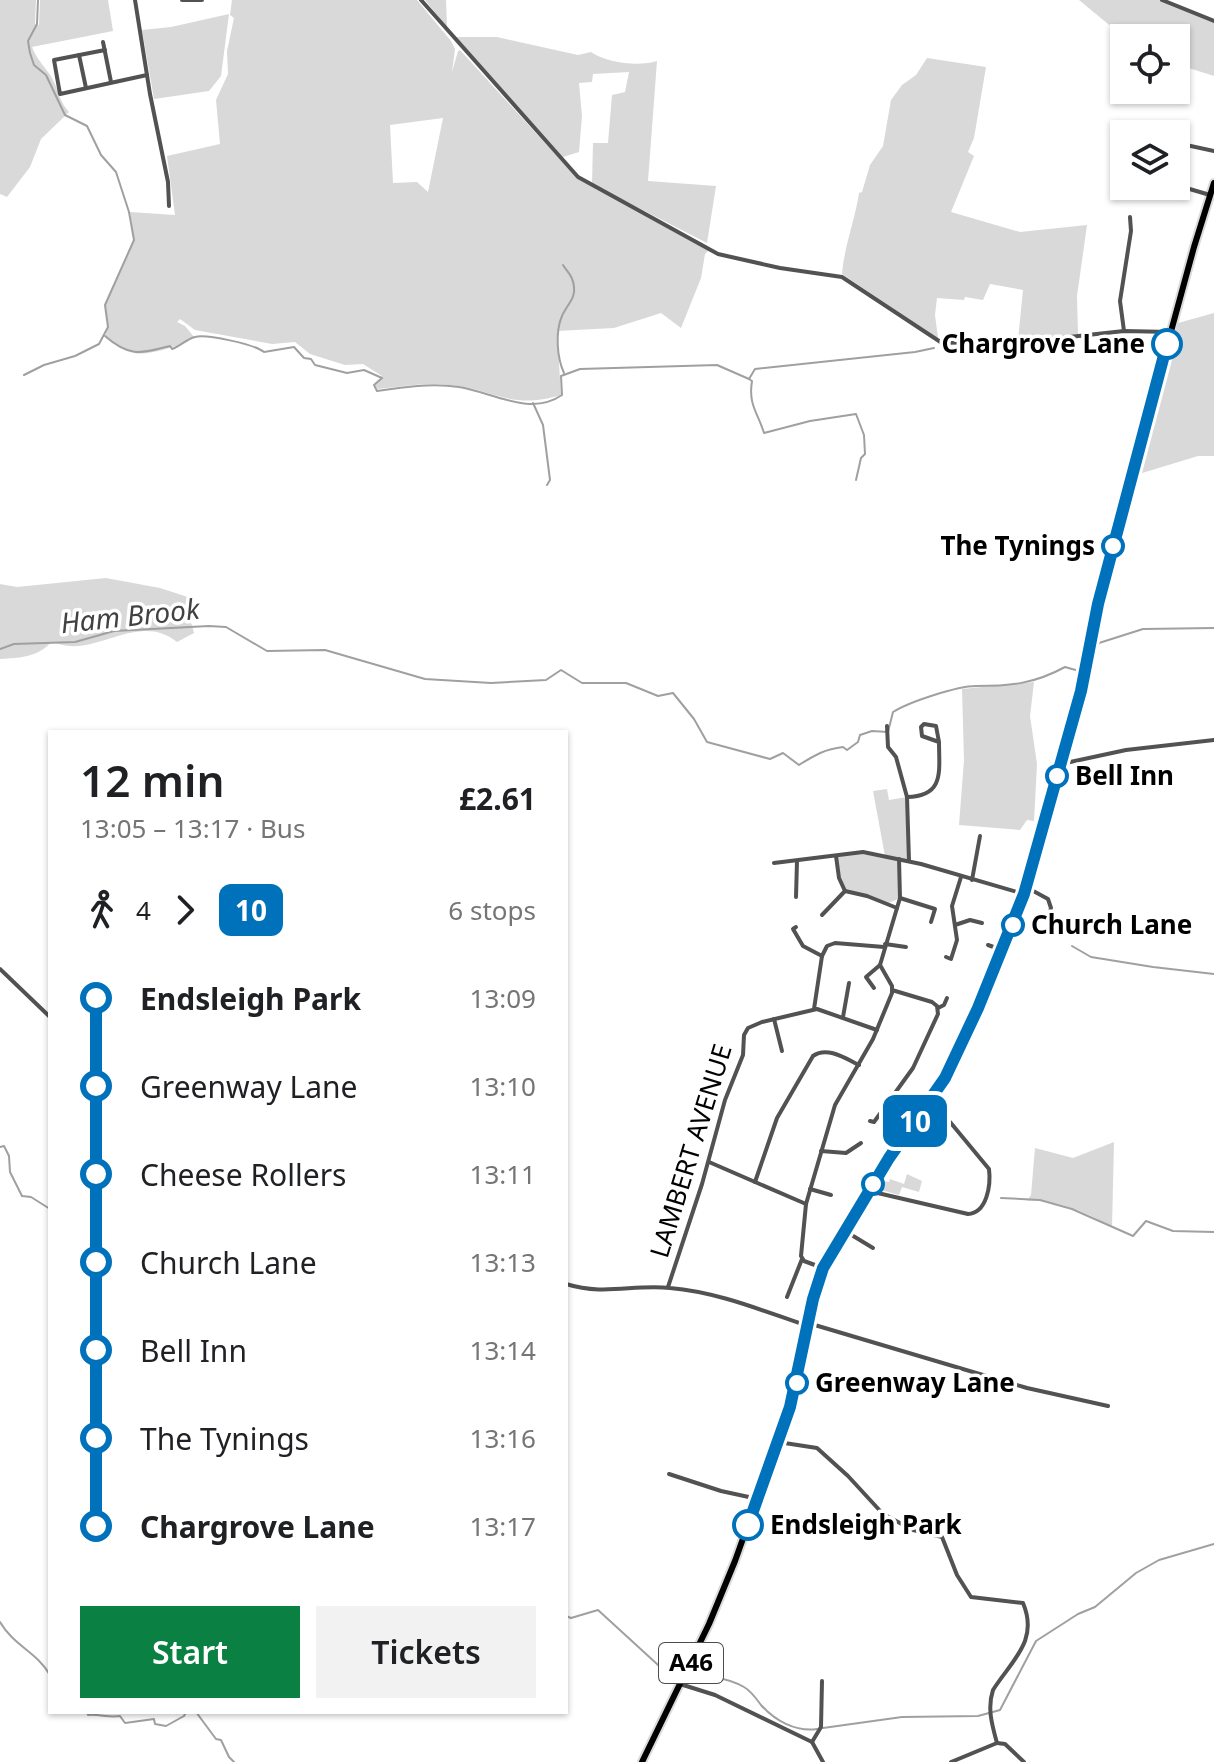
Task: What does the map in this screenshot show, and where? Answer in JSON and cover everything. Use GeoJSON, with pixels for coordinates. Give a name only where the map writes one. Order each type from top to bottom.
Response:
{"type":"FeatureCollection","features":[{"type":"Feature","properties":{"kind":"main road","name":"A46"},"geometry":{"type":"LineString","coordinates":[[642,1762],[730,1574],[758,1499],[798,1378],[823,1268],[889,1158],[931,1099],[954,1059],[1025,891],[1081,691],[1098,604],[1214,183]]}},
{"type":"Feature","properties":{"kind":"street"},"geometry":{"type":"LineString","coordinates":[[135,0],[168,182],[169,206]]}},
{"type":"Feature","properties":{"kind":"street"},"geometry":{"type":"LineString","coordinates":[[182,0],[202,0]]}},
{"type":"Feature","properties":{"kind":"street"},"geometry":{"type":"LineString","coordinates":[[421,0],[578,177],[718,254],[780,268],[842,277],[942,343],[1042,340],[1124,331],[1171,332]]}},
{"type":"Feature","properties":{"kind":"street"},"geometry":{"type":"LineString","coordinates":[[1162,0],[1214,21]]}},
{"type":"Feature","properties":{"kind":"street"},"geometry":{"type":"LineString","coordinates":[[103,42],[111,83]]}},
{"type":"Feature","properties":{"kind":"street"},"geometry":{"type":"LineString","coordinates":[[105,50],[54,60],[60,94],[147,75]]}},
{"type":"Feature","properties":{"kind":"street"},"geometry":{"type":"LineString","coordinates":[[79,55],[86,88]]}},
{"type":"Feature","properties":{"kind":"street"},"geometry":{"type":"LineString","coordinates":[[1190,146],[1214,151]]}},
{"type":"Feature","properties":{"kind":"street"},"geometry":{"type":"LineString","coordinates":[[1190,189],[1210,195]]}},
{"type":"Feature","properties":{"kind":"street"},"geometry":{"type":"LineString","coordinates":[[1124,331],[1120,301],[1131,231],[1130,217]]}},
{"type":"Feature","properties":{"kind":"street"},"geometry":{"type":"LineString","coordinates":[[887,726],[888,747],[896,757],[907,797],[909,861]]}},
{"type":"Feature","properties":{"kind":"street"},"geometry":{"type":"LineString","coordinates":[[907,797],[923,796],[935,786],[939,773],[939,742],[936,726],[921,726],[922,736],[939,742]]}},
{"type":"Feature","properties":{"kind":"street"},"geometry":{"type":"LineString","coordinates":[[1061,764],[1126,750],[1214,740]]}},
{"type":"Feature","properties":{"kind":"street"},"geometry":{"type":"LineString","coordinates":[[972,880],[980,836]]}},
{"type":"Feature","properties":{"kind":"street"},"geometry":{"type":"LineString","coordinates":[[774,863],[863,852],[909,861],[1048,899],[1051,908],[1047,921]]}},
{"type":"Feature","properties":{"kind":"street"},"geometry":{"type":"LineString","coordinates":[[836,856],[839,878],[845,891]]}},
{"type":"Feature","properties":{"kind":"street"},"geometry":{"type":"LineString","coordinates":[[787,1297],[802,1259],[806,1204],[837,1100],[877,1030],[892,990],[880,965],[900,898],[899,859]]}},
{"type":"Feature","properties":{"kind":"street"},"geometry":{"type":"LineString","coordinates":[[796,897],[797,861]]}},
{"type":"Feature","properties":{"kind":"street"},"geometry":{"type":"LineString","coordinates":[[957,961],[948,958],[957,940],[952,906],[961,877]]}},
{"type":"Feature","properties":{"kind":"street"},"geometry":{"type":"LineString","coordinates":[[845,891],[897,908]]}},
{"type":"Feature","properties":{"kind":"street"},"geometry":{"type":"LineString","coordinates":[[822,915],[845,891]]}},
{"type":"Feature","properties":{"kind":"street"},"geometry":{"type":"LineString","coordinates":[[900,898],[935,909],[931,922]]}},
{"type":"Feature","properties":{"kind":"street"},"geometry":{"type":"LineString","coordinates":[[955,925],[970,920],[982,923]]}},
{"type":"Feature","properties":{"kind":"street"},"geometry":{"type":"LineString","coordinates":[[792,928],[803,946],[822,956]]}},
{"type":"Feature","properties":{"kind":"street"},"geometry":{"type":"LineString","coordinates":[[814,1009],[825,947],[835,943],[906,947]]}},
{"type":"Feature","properties":{"kind":"street"},"geometry":{"type":"LineString","coordinates":[[988,945],[1002,950]]}},
{"type":"Feature","properties":{"kind":"street"},"geometry":{"type":"LineString","coordinates":[[874,988],[866,977],[880,965]]}},
{"type":"Feature","properties":{"kind":"street"},"geometry":{"type":"LineString","coordinates":[[0,969],[48,1015]]}},
{"type":"Feature","properties":{"kind":"street"},"geometry":{"type":"LineString","coordinates":[[843,1017],[849,983]]}},
{"type":"Feature","properties":{"kind":"street"},"geometry":{"type":"LineString","coordinates":[[874,1122],[921,1054],[938,1014],[938,1008],[932,1002],[892,990]]}},
{"type":"Feature","properties":{"kind":"street"},"geometry":{"type":"LineString","coordinates":[[938,1008],[944,1005],[947,998]]}},
{"type":"Feature","properties":{"kind":"street"},"geometry":{"type":"LineString","coordinates":[[782,1051],[774,1019],[814,1009],[877,1030]]}},
{"type":"Feature","properties":{"kind":"street","name":"LAMBERT AVENUE"},"geometry":{"type":"LineString","coordinates":[[668,1287],[709,1162],[725,1100],[743,1055],[744,1035],[750,1026],[774,1019]]}},
{"type":"Feature","properties":{"kind":"street"},"geometry":{"type":"LineString","coordinates":[[755,1182],[777,1118],[817,1052],[829,1052],[859,1065]]}},
{"type":"Feature","properties":{"kind":"street"},"geometry":{"type":"LineString","coordinates":[[869,1191],[968,1214],[981,1209],[989,1169],[931,1099]]}},
{"type":"Feature","properties":{"kind":"street"},"geometry":{"type":"LineString","coordinates":[[821,1151],[846,1153],[861,1143]]}},
{"type":"Feature","properties":{"kind":"street"},"geometry":{"type":"LineString","coordinates":[[709,1162],[806,1204]]}},
{"type":"Feature","properties":{"kind":"street"},"geometry":{"type":"LineString","coordinates":[[810,1188],[831,1195]]}},
{"type":"Feature","properties":{"kind":"street"},"geometry":{"type":"LineString","coordinates":[[844,1230],[873,1248]]}},
{"type":"Feature","properties":{"kind":"street"},"geometry":{"type":"LineString","coordinates":[[802,1259],[823,1268]]}},
{"type":"Feature","properties":{"kind":"street"},"geometry":{"type":"LineString","coordinates":[[568,1284],[602,1292],[668,1287],[725,1299],[1027,1388],[1108,1406]]}},
{"type":"Feature","properties":{"kind":"street"},"geometry":{"type":"LineString","coordinates":[[778,1442],[817,1448],[883,1514],[913,1530],[942,1537],[957,1575],[971,1597],[1023,1603],[1029,1620],[1029,1634],[990,1699],[997,1743]]}},
{"type":"Feature","properties":{"kind":"street"},"geometry":{"type":"LineString","coordinates":[[669,1474],[758,1499]]}},
{"type":"Feature","properties":{"kind":"street"},"geometry":{"type":"LineString","coordinates":[[812,1742],[821,1727],[822,1681]]}},
{"type":"Feature","properties":{"kind":"street"},"geometry":{"type":"LineString","coordinates":[[680,1684],[715,1695],[812,1742],[823,1762]]}},
{"type":"Feature","properties":{"kind":"street"},"geometry":{"type":"LineString","coordinates":[[951,1762],[997,1743],[1005,1744],[1024,1762]]}},
{"type":"Feature","properties":{"kind":"shaded area"},"geometry":{"type":"Polygon","coordinates":[[[0,0],[36,0],[35,24],[39,25],[40,0],[108,0],[113,31],[32,47],[52,77],[69,112],[41,139],[30,167],[7,197],[0,194],[0,0]]]}},
{"type":"Feature","properties":{"kind":"shaded area"},"geometry":{"type":"Polygon","coordinates":[[[232,0],[417,0],[455,49],[452,72],[460,50],[577,178],[709,250],[705,254],[701,278],[681,328],[661,313],[614,328],[557,331],[561,395],[531,400],[438,384],[378,389],[375,386],[382,376],[363,364],[345,365],[310,354],[295,342],[272,344],[195,330],[180,319],[177,322],[194,337],[181,344],[140,354],[115,344],[105,336],[108,327],[105,305],[134,240],[130,212],[175,215],[167,156],[220,144],[216,100],[228,74],[227,51],[234,18],[230,15],[232,0]],[[443,118],[390,125],[393,183],[417,182],[428,192],[443,118]]]}},
{"type":"Feature","properties":{"kind":"shaded area"},"geometry":{"type":"Polygon","coordinates":[[[425,0],[446,0],[447,27],[425,0]]]}},
{"type":"Feature","properties":{"kind":"shaded area"},"geometry":{"type":"Polygon","coordinates":[[[1079,0],[1162,0],[1214,21],[1214,76],[1190,68],[1190,24],[1110,26],[1079,0]]]}},
{"type":"Feature","properties":{"kind":"shaded area"},"geometry":{"type":"Polygon","coordinates":[[[229,14],[221,76],[209,91],[154,99],[142,30],[229,14]]]}},
{"type":"Feature","properties":{"kind":"shaded area"},"geometry":{"type":"Polygon","coordinates":[[[454,37],[497,37],[578,55],[591,52],[623,63],[657,61],[648,181],[716,186],[707,243],[592,184],[593,143],[608,143],[612,95],[625,92],[629,72],[593,74],[592,82],[579,83],[582,116],[579,152],[563,157],[454,37]]]}},
{"type":"Feature","properties":{"kind":"shaded area"},"geometry":{"type":"Polygon","coordinates":[[[927,58],[986,67],[974,138],[968,152],[974,156],[951,212],[1020,232],[1087,225],[1077,296],[1078,335],[1018,340],[1023,290],[990,284],[983,300],[937,298],[935,315],[938,338],[842,274],[859,193],[862,192],[870,165],[883,146],[891,100],[902,85],[916,75],[927,58]]]}},
{"type":"Feature","properties":{"kind":"shaded area"},"geometry":{"type":"Polygon","coordinates":[[[1214,313],[1214,456],[1198,456],[1139,474],[1165,381],[1160,380],[1178,323],[1214,313]]]}},
{"type":"Feature","properties":{"kind":"shaded area"},"geometry":{"type":"Polygon","coordinates":[[[106,578],[160,588],[191,598],[194,633],[177,642],[164,634],[150,631],[83,646],[51,642],[35,654],[0,659],[0,584],[17,587],[106,578]]]}},
{"type":"Feature","properties":{"kind":"shaded area"},"geometry":{"type":"Polygon","coordinates":[[[1034,682],[1030,716],[1037,764],[1034,821],[1027,820],[1020,830],[959,825],[964,760],[962,689],[1034,682]]]}},
{"type":"Feature","properties":{"kind":"shaded area"},"geometry":{"type":"Polygon","coordinates":[[[887,789],[889,800],[907,797],[909,861],[900,859],[900,898],[886,904],[843,888],[836,856],[846,853],[885,856],[873,791],[887,789]]]}},
{"type":"Feature","properties":{"kind":"shaded area"},"geometry":{"type":"Polygon","coordinates":[[[1114,1142],[1112,1227],[1071,1208],[1049,1202],[1027,1201],[1031,1195],[1035,1148],[1073,1158],[1114,1142]]]}},
{"type":"Feature","properties":{"kind":"shaded area"},"geometry":{"type":"Polygon","coordinates":[[[907,1174],[922,1181],[919,1192],[902,1187],[899,1195],[881,1190],[885,1181],[889,1182],[890,1179],[904,1184],[907,1174]]]}},
{"type":"Feature","properties":{"kind":"waterway"},"geometry":{"type":"LineString","coordinates":[[24,375],[99,344],[108,327],[105,305],[134,240],[116,172],[101,155],[87,126],[65,115],[46,75],[34,65],[28,41],[37,24],[38,0]]}},
{"type":"Feature","properties":{"kind":"waterway"},"geometry":{"type":"LineString","coordinates":[[563,265],[571,277],[574,291],[558,330],[558,353],[564,373]]}},
{"type":"Feature","properties":{"kind":"waterway"},"geometry":{"type":"LineString","coordinates":[[105,336],[122,348],[136,352],[170,346],[172,349],[201,336],[241,343],[264,352],[294,347],[315,365],[347,373],[364,370],[382,378],[374,385],[377,391],[449,386],[537,404],[562,395],[561,376],[580,369],[717,365],[749,379],[755,369],[934,348]]}},
{"type":"Feature","properties":{"kind":"waterway"},"geometry":{"type":"LineString","coordinates":[[749,379],[752,381],[752,403],[764,433],[810,421],[856,414],[864,435],[865,454],[861,458],[856,480]]}},
{"type":"Feature","properties":{"kind":"waterway"},"geometry":{"type":"LineString","coordinates":[[533,403],[543,425],[550,480],[547,485]]}},
{"type":"Feature","properties":{"kind":"waterway","name":"Ham Brook"},"geometry":{"type":"LineString","coordinates":[[0,649],[14,644],[75,642],[114,631],[209,626],[226,627],[267,651],[325,650],[425,679],[491,683],[546,680],[561,670],[582,683],[626,683],[658,696],[673,693],[694,719],[707,742],[770,759],[783,753],[799,765],[831,749],[843,747],[847,750],[858,742],[860,735],[872,731],[888,732],[893,712],[921,699],[968,687],[1022,683],[1065,667],[1079,671],[1084,667]]}},
{"type":"Feature","properties":{"kind":"waterway","name":"Ham Brook"},"geometry":{"type":"LineString","coordinates":[[1089,663],[1099,643],[1143,629],[1214,628]]}},
{"type":"Feature","properties":{"kind":"waterway"},"geometry":{"type":"LineString","coordinates":[[1072,946],[1091,957],[1214,974]]}},
{"type":"Feature","properties":{"kind":"waterway"},"geometry":{"type":"LineString","coordinates":[[0,1147],[4,1146],[9,1156],[10,1172],[22,1196],[31,1197],[48,1208]]}},
{"type":"Feature","properties":{"kind":"waterway"},"geometry":{"type":"LineString","coordinates":[[1001,1198],[1040,1200],[1072,1209],[1133,1236],[1146,1221],[1173,1231],[1214,1232]]}},
{"type":"Feature","properties":{"kind":"waterway"},"geometry":{"type":"LineString","coordinates":[[823,1728],[902,1717],[978,1716],[1000,1710],[1036,1641],[1078,1614],[1095,1607],[1136,1573],[1159,1560],[1214,1544]]}},
{"type":"Feature","properties":{"kind":"waterway"},"geometry":{"type":"LineString","coordinates":[[568,1617],[598,1610],[669,1675],[707,1676],[735,1683],[749,1691],[779,1720],[801,1729],[817,1729]]}},
{"type":"Feature","properties":{"kind":"waterway"},"geometry":{"type":"LineString","coordinates":[[0,1622],[48,1672]]}},
{"type":"Feature","properties":{"kind":"waterway"},"geometry":{"type":"LineString","coordinates":[[88,1714],[120,1716],[125,1723],[154,1719],[155,1724],[166,1726],[185,1714]]}},
{"type":"Feature","properties":{"kind":"waterway"},"geometry":{"type":"LineString","coordinates":[[197,1714],[216,1739],[221,1740],[234,1762]]}},
{"type":"Feature","properties":{"kind":"bus line","name":"10"},"geometry":{"type":"LineString","coordinates":[[748,1525],[790,1407],[819,1276],[889,1158],[945,1078],[978,1008],[1024,894],[1081,691],[1098,604],[1167,344]]}},
{"type":"Feature","properties":{"kind":"place","name":"Chargrove Lane"},"geometry":{"type":"Point","coordinates":[1167,344]}},
{"type":"Feature","properties":{"kind":"place","name":"The Tynings"},"geometry":{"type":"Point","coordinates":[1113,546]}},
{"type":"Feature","properties":{"kind":"place","name":"Bell Inn"},"geometry":{"type":"Point","coordinates":[1057,776]}},
{"type":"Feature","properties":{"kind":"place","name":"Church Lane"},"geometry":{"type":"Point","coordinates":[1013,925]}},
{"type":"Feature","properties":{"kind":"place","name":"Greenway Lane"},"geometry":{"type":"Point","coordinates":[797,1383]}},
{"type":"Feature","properties":{"kind":"place","name":"Endsleigh Park"},"geometry":{"type":"Point","coordinates":[748,1525]}}]}
